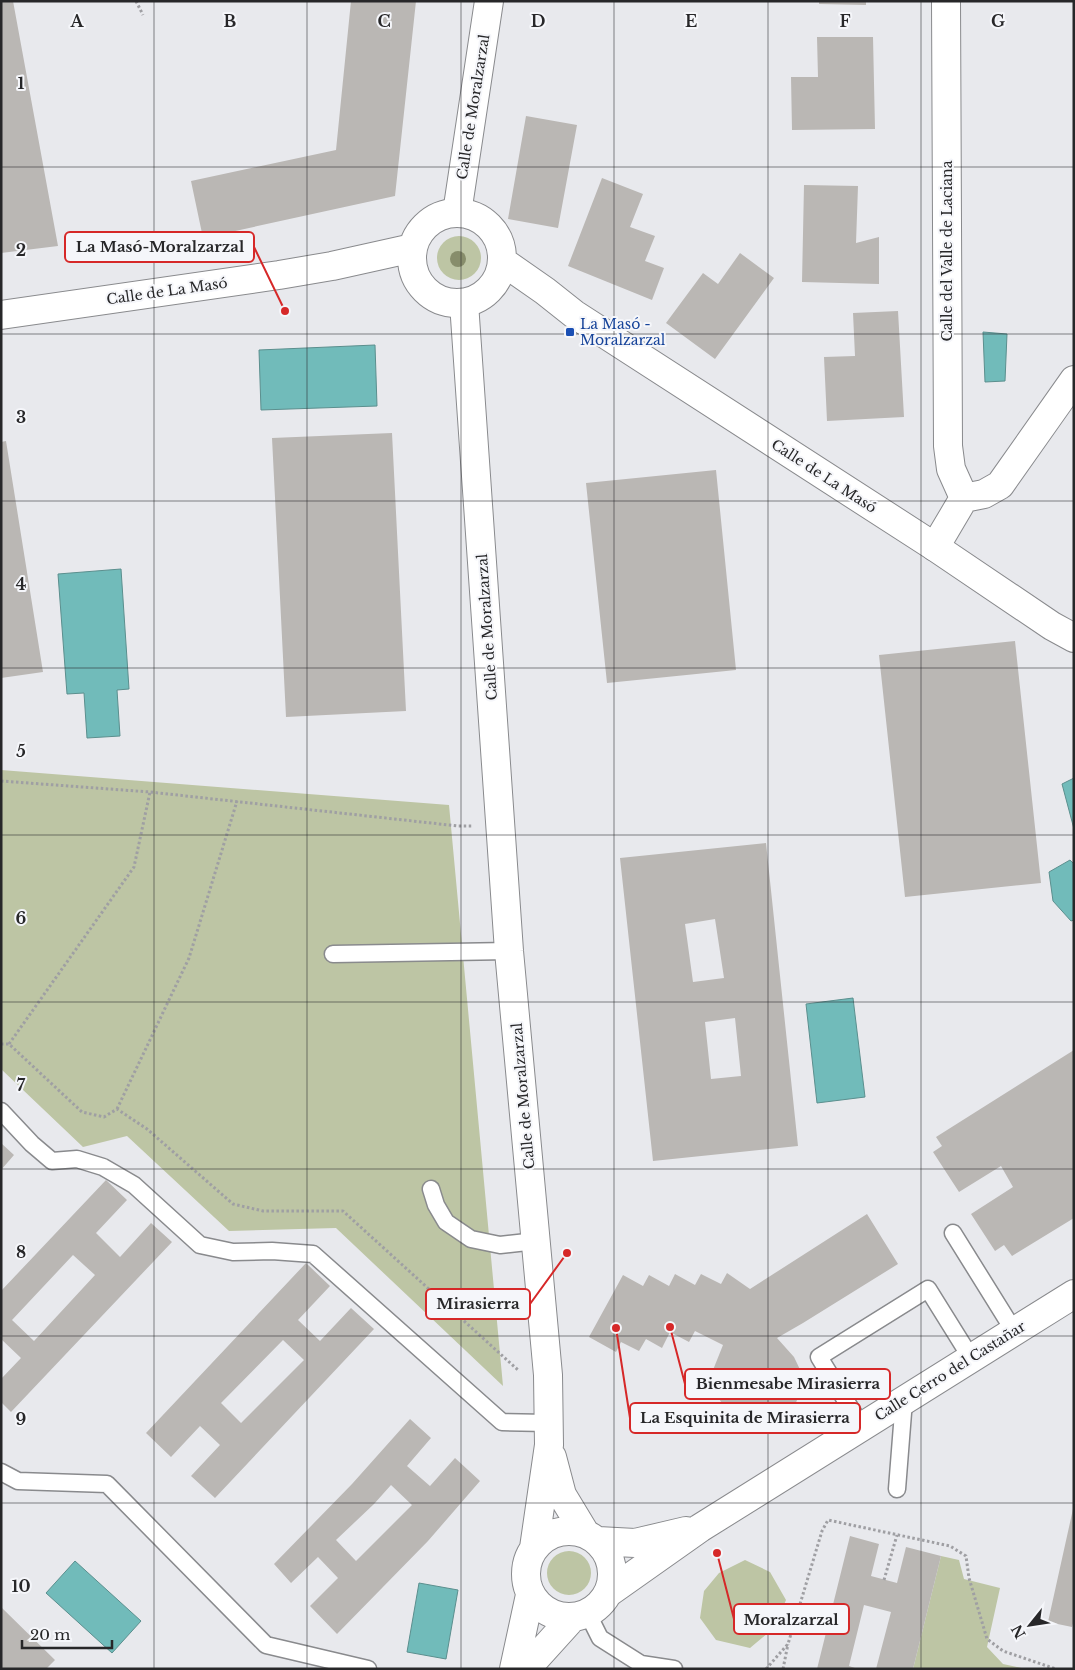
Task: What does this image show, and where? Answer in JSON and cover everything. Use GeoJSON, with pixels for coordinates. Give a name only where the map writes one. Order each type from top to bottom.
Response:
{"type":"FeatureCollection","features":[{"type":"Feature","properties":{"kind":"street","name":"Calle de Moralzarzal"},"geometry":{"type":"LineString","coordinates":[[457,213],[489,1]]}},
{"type":"Feature","properties":{"kind":"street","name":"Calle del Valle de Laciana"},"geometry":{"type":"LineString","coordinates":[[946,1],[948,446],[951,469],[964,498]]}},
{"type":"Feature","properties":{"kind":"street"},"geometry":{"type":"LineString","coordinates":[[457,213],[472,216],[483,222],[494,232],[501,246],[502,261],[499,276],[491,288],[479,298],[464,303],[443,301],[429,293],[421,286],[413,260],[419,234],[430,222],[445,215],[457,213]]}},
{"type":"Feature","properties":{"kind":"street","name":"Calle de La Masó"},"geometry":{"type":"LineString","coordinates":[[1,315],[332,266],[413,260]]}},
{"type":"Feature","properties":{"kind":"street","name":"Calle de La Masó"},"geometry":{"type":"LineString","coordinates":[[502,261],[574,314],[935,547],[1052,626],[1074,638]]}},
{"type":"Feature","properties":{"kind":"street","name":"Calle de La Masó"},"geometry":{"type":"LineString","coordinates":[[491,288],[516,292],[544,300],[574,314]]}},
{"type":"Feature","properties":{"kind":"street","name":"Calle de Moralzarzal"},"geometry":{"type":"LineString","coordinates":[[464,303],[509,951],[548,1374],[548,1434],[534,1548]]}},
{"type":"Feature","properties":{"kind":"street"},"geometry":{"type":"LineString","coordinates":[[935,547],[964,498],[984,494],[1000,485],[1074,380]]}},
{"type":"Feature","properties":{"kind":"street","name":"Calle Cerro del Castañar"},"geometry":{"type":"LineString","coordinates":[[526,1669],[581,1616],[600,1605],[608,1593],[700,1528],[1074,1294]]}},
{"type":"Feature","properties":{"kind":"street"},"geometry":{"type":"LineString","coordinates":[[548,1434],[562,1494],[592,1537],[605,1549],[611,1563],[613,1578],[608,1593]]}},
{"type":"Feature","properties":{"kind":"street","name":"Calle Cerro del Castañar"},"geometry":{"type":"LineString","coordinates":[[534,1548],[542,1539],[555,1532],[571,1530],[592,1537],[635,1543],[700,1528]]}},
{"type":"Feature","properties":{"kind":"street"},"geometry":{"type":"LineString","coordinates":[[534,1548],[531,1550],[525,1575],[530,1595],[540,1607],[553,1615],[581,1616]]}},
{"type":"Feature","properties":{"kind":"street"},"geometry":{"type":"LineString","coordinates":[[514,1669],[530,1595]]}},
{"type":"Feature","properties":{"kind":"lane"},"geometry":{"type":"LineString","coordinates":[[333,954],[509,951]]}},
{"type":"Feature","properties":{"kind":"lane"},"geometry":{"type":"LineString","coordinates":[[1,1111],[32,1144],[52,1161],[77,1159],[103,1166],[134,1185],[200,1245],[233,1252],[272,1250],[313,1254],[502,1422],[548,1434]]}},
{"type":"Feature","properties":{"kind":"lane"},"geometry":{"type":"LineString","coordinates":[[431,1189],[436,1205],[446,1222],[470,1239],[500,1245],[536,1240]]}},
{"type":"Feature","properties":{"kind":"lane"},"geometry":{"type":"LineString","coordinates":[[953,1233],[1014,1331]]}},
{"type":"Feature","properties":{"kind":"lane"},"geometry":{"type":"LineString","coordinates":[[862,1427],[819,1357],[928,1289],[971,1358]]}},
{"type":"Feature","properties":{"kind":"lane"},"geometry":{"type":"LineString","coordinates":[[897,1488],[904,1400]]}},
{"type":"Feature","properties":{"kind":"lane"},"geometry":{"type":"LineString","coordinates":[[1,1472],[18,1480],[107,1484],[266,1645],[368,1669]]}},
{"type":"Feature","properties":{"kind":"lane"},"geometry":{"type":"LineString","coordinates":[[581,1616],[600,1638],[641,1664],[674,1669]]}},
{"type":"Feature","properties":{"kind":"path"},"geometry":{"type":"LineString","coordinates":[[136,1],[144,15]]}},
{"type":"Feature","properties":{"kind":"path"},"geometry":{"type":"LineString","coordinates":[[1,781],[150,792],[458,826],[500,825]]}},
{"type":"Feature","properties":{"kind":"path"},"geometry":{"type":"LineString","coordinates":[[9,1044],[134,867],[150,792]]}},
{"type":"Feature","properties":{"kind":"path"},"geometry":{"type":"LineString","coordinates":[[1,1044],[9,1044],[82,1112],[104,1117],[117,1109],[189,958],[238,802]]}},
{"type":"Feature","properties":{"kind":"path"},"geometry":{"type":"LineString","coordinates":[[117,1109],[147,1128],[233,1204],[263,1211],[344,1211],[519,1371]]}},
{"type":"Feature","properties":{"kind":"path"},"geometry":{"type":"LineString","coordinates":[[783,1669],[788,1644],[822,1531],[828,1520],[950,1546],[966,1556],[969,1578],[987,1639],[1003,1651],[1056,1669]]}},
{"type":"Feature","properties":{"kind":"path"},"geometry":{"type":"LineString","coordinates":[[884,1580],[897,1535]]}},
{"type":"Feature","properties":{"kind":"path"},"geometry":{"type":"LineString","coordinates":[[766,1669],[788,1644]]}},
{"type":"Feature","properties":{"kind":"green space"},"geometry":{"type":"Polygon","coordinates":[[[455,236],[463,236],[475,242],[481,258],[475,274],[463,280],[455,280],[443,274],[437,262],[437,254],[443,242],[455,236]]]}},
{"type":"Feature","properties":{"kind":"green space"},"geometry":{"type":"Polygon","coordinates":[[[1,770],[449,805],[503,1386],[336,1228],[229,1231],[127,1136],[83,1147],[1,1069],[1,770]]]}},
{"type":"Feature","properties":{"kind":"green space"},"geometry":{"type":"Polygon","coordinates":[[[565,1551],[573,1551],[585,1557],[591,1573],[585,1589],[573,1595],[565,1595],[553,1589],[547,1577],[547,1569],[553,1557],[565,1551]]]}},
{"type":"Feature","properties":{"kind":"green space"},"geometry":{"type":"Polygon","coordinates":[[[941,1556],[959,1560],[964,1579],[1000,1588],[987,1647],[1003,1664],[1026,1669],[913,1669],[941,1556]]]}},
{"type":"Feature","properties":{"kind":"green space"},"geometry":{"type":"Polygon","coordinates":[[[745,1560],[770,1572],[786,1600],[774,1628],[750,1648],[716,1640],[700,1618],[704,1591],[719,1573],[745,1560]]]}},
{"type":"Feature","properties":{"kind":"water"},"geometry":{"type":"Polygon","coordinates":[[[983,332],[1007,334],[1005,381],[985,382],[983,332]]]}},
{"type":"Feature","properties":{"kind":"water"},"geometry":{"type":"Polygon","coordinates":[[[375,345],[377,406],[261,410],[259,350],[375,345]]]}},
{"type":"Feature","properties":{"kind":"water"},"geometry":{"type":"Polygon","coordinates":[[[121,569],[129,689],[117,690],[120,736],[87,738],[84,693],[67,694],[58,574],[121,569]]]}},
{"type":"Feature","properties":{"kind":"water"},"geometry":{"type":"Polygon","coordinates":[[[1074,778],[1074,829],[1062,784],[1074,778]]]}},
{"type":"Feature","properties":{"kind":"water"},"geometry":{"type":"Polygon","coordinates":[[[1070,860],[1074,864],[1074,920],[1071,921],[1053,901],[1049,872],[1070,860]]]}},
{"type":"Feature","properties":{"kind":"water"},"geometry":{"type":"Polygon","coordinates":[[[853,998],[865,1097],[817,1103],[806,1004],[853,998]]]}},
{"type":"Feature","properties":{"kind":"water"},"geometry":{"type":"Polygon","coordinates":[[[75,1561],[141,1621],[112,1653],[46,1593],[75,1561]]]}},
{"type":"Feature","properties":{"kind":"water"},"geometry":{"type":"Polygon","coordinates":[[[419,1583],[458,1590],[446,1659],[407,1652],[419,1583]]]}},
{"type":"Feature","properties":{"kind":"building"},"geometry":{"type":"Polygon","coordinates":[[[1,1],[13,1],[58,246],[1,253],[1,1]]]}},
{"type":"Feature","properties":{"kind":"building"},"geometry":{"type":"Polygon","coordinates":[[[351,1],[416,1],[395,196],[203,238],[191,181],[336,150],[351,1]]]}},
{"type":"Feature","properties":{"kind":"building"},"geometry":{"type":"Polygon","coordinates":[[[819,1],[866,1],[866,5],[819,4],[819,1]]]}},
{"type":"Feature","properties":{"kind":"building"},"geometry":{"type":"Polygon","coordinates":[[[817,37],[873,37],[875,129],[792,130],[791,77],[818,77],[817,37]]]}},
{"type":"Feature","properties":{"kind":"building"},"geometry":{"type":"Polygon","coordinates":[[[526,116],[577,125],[558,228],[508,219],[526,116]]]}},
{"type":"Feature","properties":{"kind":"building"},"geometry":{"type":"Polygon","coordinates":[[[602,178],[643,194],[630,227],[655,236],[645,261],[664,268],[652,300],[568,266],[602,178]]]}},
{"type":"Feature","properties":{"kind":"building"},"geometry":{"type":"Polygon","coordinates":[[[804,185],[858,186],[856,243],[879,237],[879,284],[802,282],[804,185]]]}},
{"type":"Feature","properties":{"kind":"building"},"geometry":{"type":"Polygon","coordinates":[[[740,253],[774,278],[715,359],[666,323],[703,273],[718,284],[740,253]]]}},
{"type":"Feature","properties":{"kind":"building"},"geometry":{"type":"Polygon","coordinates":[[[898,311],[904,417],[827,421],[824,357],[855,356],[853,313],[898,311]]]}},
{"type":"Feature","properties":{"kind":"building"},"geometry":{"type":"Polygon","coordinates":[[[392,433],[406,711],[286,717],[272,438],[392,433]]]}},
{"type":"Feature","properties":{"kind":"building"},"geometry":{"type":"Polygon","coordinates":[[[6,441],[43,672],[1,678],[1,442],[6,441]]]}},
{"type":"Feature","properties":{"kind":"building"},"geometry":{"type":"Polygon","coordinates":[[[716,470],[736,670],[607,683],[586,483],[716,470]]]}},
{"type":"Feature","properties":{"kind":"building"},"geometry":{"type":"Polygon","coordinates":[[[1015,641],[1041,883],[905,897],[879,655],[1015,641]]]}},
{"type":"Feature","properties":{"kind":"building"},"geometry":{"type":"Polygon","coordinates":[[[766,843],[798,1146],[653,1161],[620,858],[766,843]],[[715,919],[685,924],[693,982],[724,978],[715,919]],[[735,1018],[705,1022],[711,1079],[741,1076],[735,1018]]]}},
{"type":"Feature","properties":{"kind":"building"},"geometry":{"type":"Polygon","coordinates":[[[1074,1050],[1074,1218],[1012,1256],[1004,1245],[995,1251],[971,1214],[1013,1187],[1001,1166],[959,1192],[933,1152],[942,1146],[936,1137],[1074,1050]]]}},
{"type":"Feature","properties":{"kind":"building"},"geometry":{"type":"Polygon","coordinates":[[[1,1143],[14,1155],[1,1170],[1,1143]]]}},
{"type":"Feature","properties":{"kind":"building"},"geometry":{"type":"Polygon","coordinates":[[[106,1180],[127,1200],[96,1233],[120,1257],[151,1223],[172,1242],[11,1412],[1,1402],[1,1379],[21,1358],[1,1339],[1,1291],[106,1180]],[[73,1255],[12,1320],[34,1341],[95,1275],[73,1255]]]}},
{"type":"Feature","properties":{"kind":"building"},"geometry":{"type":"Polygon","coordinates":[[[867,1214],[898,1264],[777,1338],[794,1357],[805,1380],[795,1405],[779,1419],[759,1424],[734,1420],[709,1380],[723,1345],[695,1331],[689,1342],[670,1332],[662,1348],[646,1339],[639,1351],[621,1342],[616,1352],[589,1337],[623,1275],[643,1286],[649,1275],[669,1286],[675,1274],[695,1285],[701,1274],[721,1284],[727,1273],[750,1289],[867,1214]]]}},
{"type":"Feature","properties":{"kind":"building"},"geometry":{"type":"Polygon","coordinates":[[[306,1263],[330,1286],[298,1320],[320,1341],[351,1308],[374,1329],[215,1498],[191,1476],[220,1445],[200,1426],[171,1457],[146,1433],[306,1263]],[[283,1340],[221,1403],[241,1423],[304,1360],[283,1340]]]}},
{"type":"Feature","properties":{"kind":"building"},"geometry":{"type":"Polygon","coordinates":[[[410,1419],[431,1438],[407,1466],[430,1486],[455,1458],[480,1481],[428,1541],[337,1634],[310,1606],[338,1578],[318,1557],[291,1583],[274,1564],[352,1484],[410,1419]],[[391,1485],[336,1540],[356,1561],[412,1505],[391,1485]]]}},
{"type":"Feature","properties":{"kind":"building"},"geometry":{"type":"Polygon","coordinates":[[[1073,1509],[1074,1620],[1072,1627],[1048,1622],[1073,1509]]]}},
{"type":"Feature","properties":{"kind":"building"},"geometry":{"type":"Polygon","coordinates":[[[850,1536],[879,1544],[871,1576],[897,1583],[906,1547],[941,1556],[913,1669],[876,1669],[891,1612],[864,1605],[849,1666],[858,1669],[817,1669],[850,1536]]]}},
{"type":"Feature","properties":{"kind":"building"},"geometry":{"type":"Polygon","coordinates":[[[1,1607],[55,1660],[46,1669],[1,1669],[1,1607]]]}},
{"type":"Feature","properties":{"kind":"place","name":"La Masó-Moralzarzal"},"geometry":{"type":"Point","coordinates":[285,311]}},
{"type":"Feature","properties":{"kind":"place","name":"La Masó - Moralzarzal"},"geometry":{"type":"Point","coordinates":[570,332]}},
{"type":"Feature","properties":{"kind":"place","name":"Mirasierra"},"geometry":{"type":"Point","coordinates":[567,1253]}},
{"type":"Feature","properties":{"kind":"place","name":"Bienmesabe Mirasierra"},"geometry":{"type":"Point","coordinates":[670,1327]}},
{"type":"Feature","properties":{"kind":"place","name":"La Esquinita de Mirasierra"},"geometry":{"type":"Point","coordinates":[616,1328]}},
{"type":"Feature","properties":{"kind":"place","name":"Moralzarzal"},"geometry":{"type":"Point","coordinates":[717,1553]}}]}
